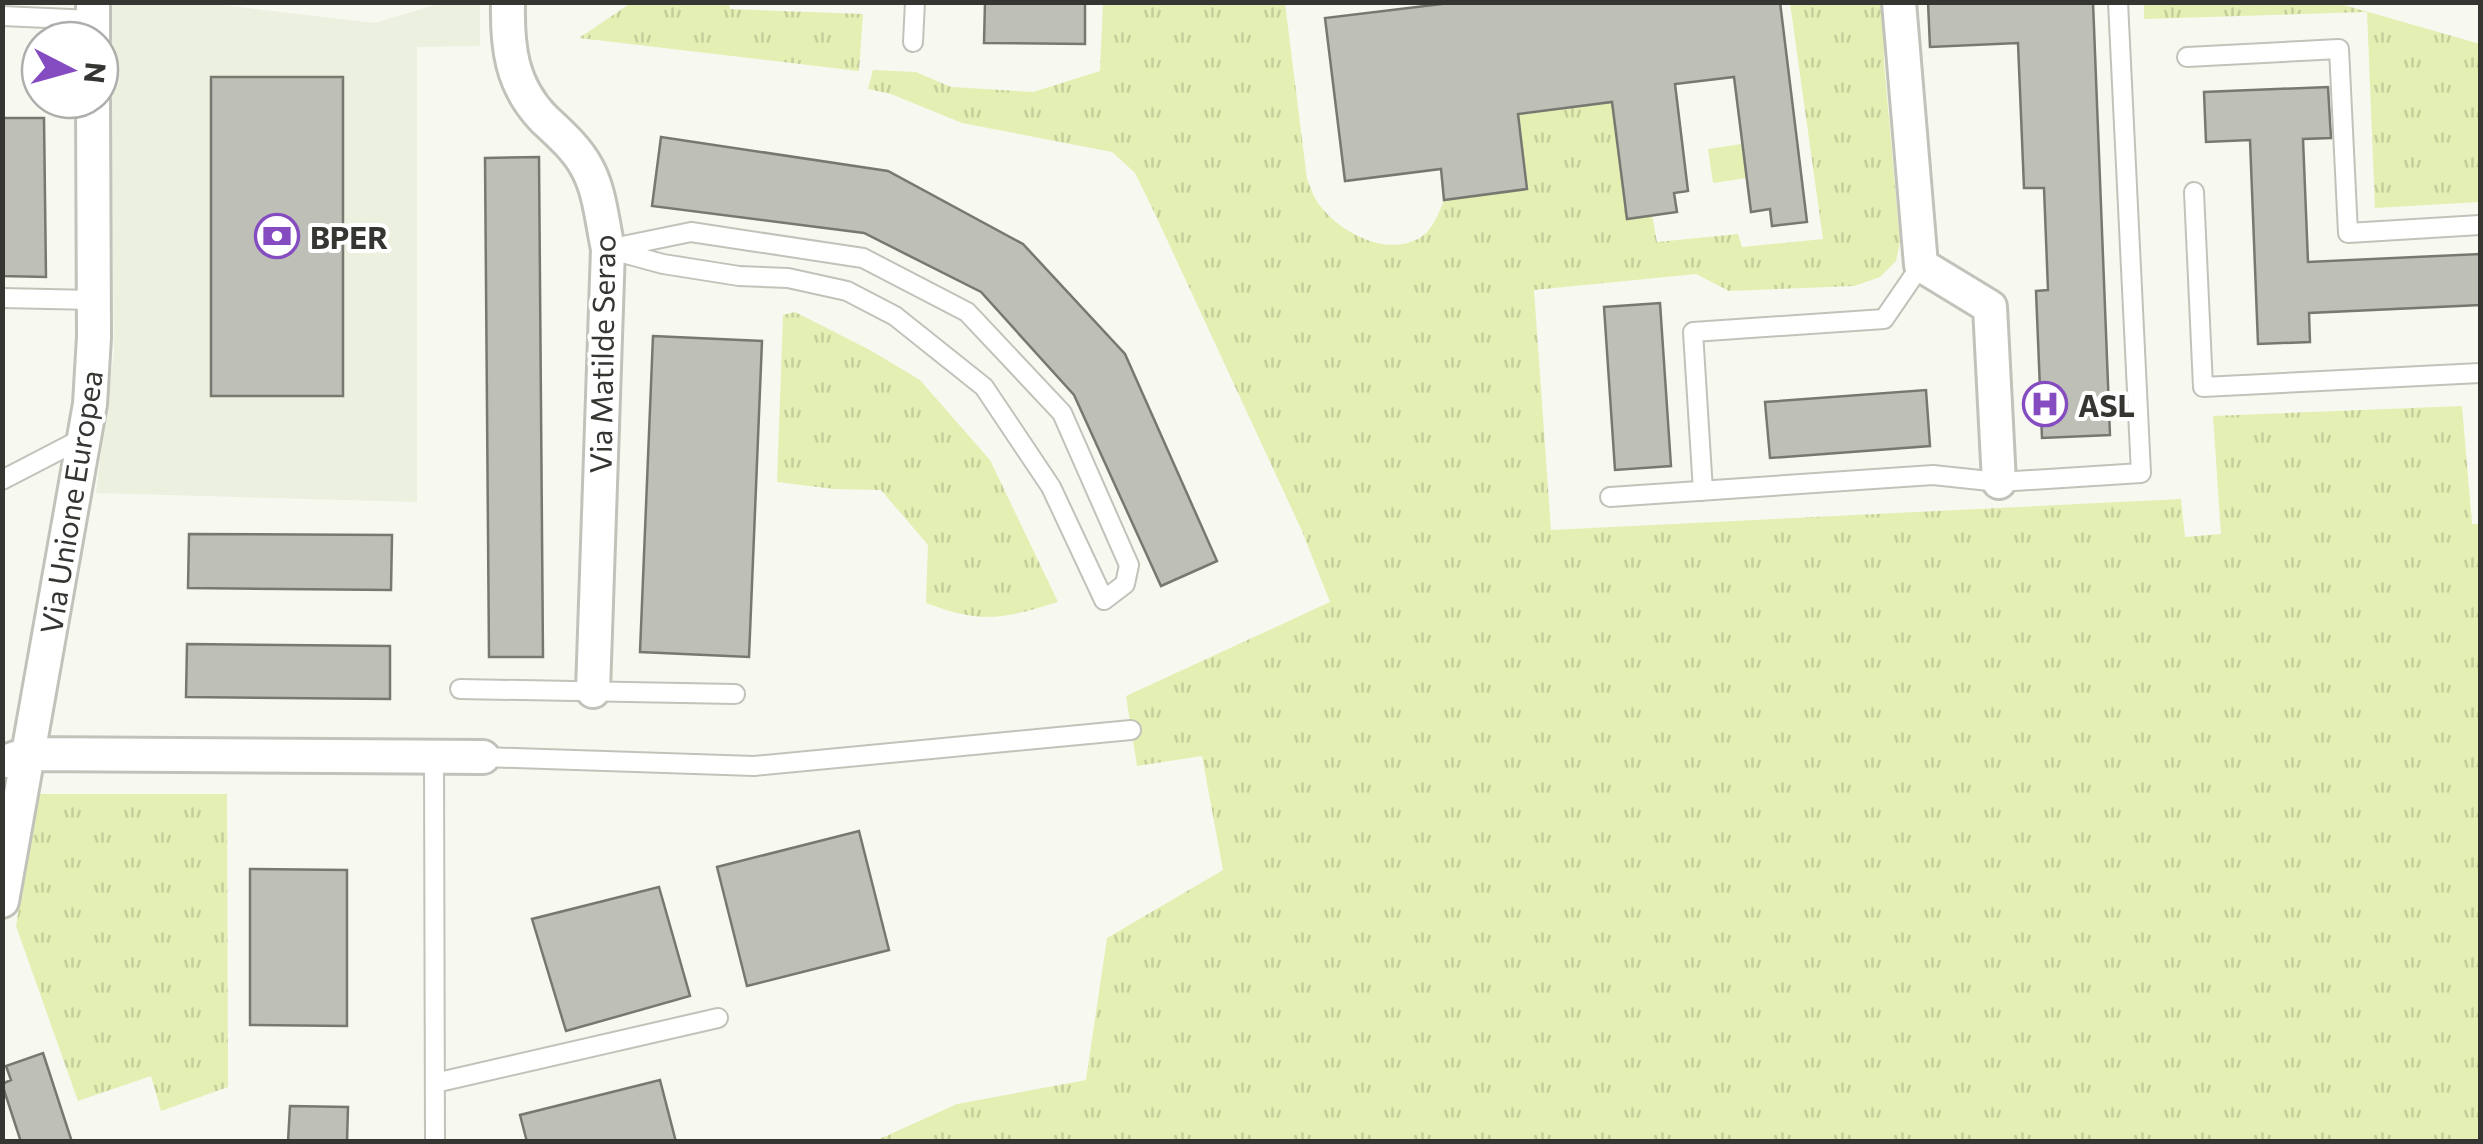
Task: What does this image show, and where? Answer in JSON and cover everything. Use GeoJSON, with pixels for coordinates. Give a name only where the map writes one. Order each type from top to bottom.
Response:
{"type":"FeatureCollection","features":[{"type":"Feature","properties":{"kind":"street","name":"Via Matilde Serao"},"geometry":{"type":"LineString","coordinates":[[508,2],[507,46],[512,68],[534,108],[573,148],[592,177],[608,249],[593,691]]}},
{"type":"Feature","properties":{"kind":"street"},"geometry":{"type":"LineString","coordinates":[[1899,2],[1921,265],[1990,307],[1999,482]]}},
{"type":"Feature","properties":{"kind":"street","name":"Via Unione Europea"},"geometry":{"type":"LineString","coordinates":[[2,901],[15,758],[86,437],[93,371],[94,120]]}},
{"type":"Feature","properties":{"kind":"street"},"geometry":{"type":"LineString","coordinates":[[15,758],[483,757]]}},
{"type":"Feature","properties":{"kind":"lane"},"geometry":{"type":"LineString","coordinates":[[913,42],[915,2]]}},
{"type":"Feature","properties":{"kind":"lane"},"geometry":{"type":"LineString","coordinates":[[1610,497],[1932,475],[1999,482],[2141,473],[2118,2]]}},
{"type":"Feature","properties":{"kind":"lane"},"geometry":{"type":"LineString","coordinates":[[2,16],[75,20]]}},
{"type":"Feature","properties":{"kind":"lane"},"geometry":{"type":"LineString","coordinates":[[2187,57],[2339,49],[2348,233],[2480,225]]}},
{"type":"Feature","properties":{"kind":"lane"},"geometry":{"type":"LineString","coordinates":[[2194,192],[2203,387],[2480,373]]}},
{"type":"Feature","properties":{"kind":"lane"},"geometry":{"type":"LineString","coordinates":[[690,232],[863,258],[967,312],[1062,413],[1130,564],[1125,584],[1104,600],[1050,487],[984,387],[895,316],[848,292],[788,278],[739,276],[663,264],[608,249],[690,232]]}},
{"type":"Feature","properties":{"kind":"lane"},"geometry":{"type":"LineString","coordinates":[[1703,491],[1693,332],[1884,318],[1921,265]]}},
{"type":"Feature","properties":{"kind":"lane"},"geometry":{"type":"LineString","coordinates":[[2,298],[94,300]]}},
{"type":"Feature","properties":{"kind":"lane"},"geometry":{"type":"LineString","coordinates":[[2,480],[86,437]]}},
{"type":"Feature","properties":{"kind":"lane"},"geometry":{"type":"LineString","coordinates":[[460,689],[735,694]]}},
{"type":"Feature","properties":{"kind":"lane"},"geometry":{"type":"LineString","coordinates":[[483,757],[754,766],[1132,730]]}},
{"type":"Feature","properties":{"kind":"lane"},"geometry":{"type":"LineString","coordinates":[[434,757],[435,1142]]}},
{"type":"Feature","properties":{"kind":"lane"},"geometry":{"type":"LineString","coordinates":[[435,1084],[718,1018]]}},
{"type":"Feature","properties":{"kind":"shaded area"},"geometry":{"type":"Polygon","coordinates":[[[110,3],[206,3],[374,23],[442,3],[480,3],[480,46],[417,47],[417,502],[96,493],[114,351],[111,120],[120,120],[120,20],[110,20],[110,3]]]}},
{"type":"Feature","properties":{"kind":"green space"},"geometry":{"type":"Polygon","coordinates":[[[729,2],[730,9],[863,14],[859,71],[579,38],[631,3],[729,2]]]}},
{"type":"Feature","properties":{"kind":"green space"},"geometry":{"type":"Polygon","coordinates":[[[1103,3],[1285,3],[1307,179],[1316,201],[1330,217],[1365,239],[1405,244],[1427,232],[1444,200],[1527,189],[1519,126],[1506,116],[1610,102],[1612,95],[1627,218],[1652,215],[1657,242],[1738,234],[1742,247],[1823,239],[1790,3],[1883,3],[1884,63],[1900,242],[1896,261],[1880,277],[1854,286],[1729,291],[1696,274],[1534,290],[1551,530],[2181,499],[2185,537],[2221,534],[2213,416],[2462,406],[2472,524],[2480,524],[2480,1141],[875,1141],[957,1104],[1086,1080],[1107,938],[1223,870],[1202,756],[1137,766],[1126,696],[1330,602],[1302,531],[1135,173],[1112,152],[962,123],[891,94],[868,89],[873,70],[916,72],[951,87],[1033,92],[1100,71],[1103,3]]]}},
{"type":"Feature","properties":{"kind":"green space"},"geometry":{"type":"Polygon","coordinates":[[[2144,3],[2337,3],[2480,44],[2480,202],[2375,208],[2367,12],[2144,19],[2144,3]]]}},
{"type":"Feature","properties":{"kind":"green space"},"geometry":{"type":"Polygon","coordinates":[[[1741,144],[1747,178],[1713,183],[1708,149],[1741,144]]]}},
{"type":"Feature","properties":{"kind":"green space"},"geometry":{"type":"Polygon","coordinates":[[[795,312],[920,380],[990,460],[1058,602],[992,617],[962,614],[926,603],[928,545],[881,490],[777,482],[783,315],[795,312]]]}},
{"type":"Feature","properties":{"kind":"green space"},"geometry":{"type":"Polygon","coordinates":[[[38,794],[227,794],[228,1087],[161,1111],[151,1076],[78,1101],[16,926],[38,794]]]}},
{"type":"Feature","properties":{"kind":"building"},"geometry":{"type":"Polygon","coordinates":[[[985,2],[1085,2],[1085,44],[984,43],[985,2]]]}},
{"type":"Feature","properties":{"kind":"building"},"geometry":{"type":"Polygon","coordinates":[[[1458,2],[1780,2],[1807,222],[1772,226],[1770,209],[1751,212],[1734,77],[1675,84],[1688,191],[1674,193],[1677,212],[1627,219],[1612,102],[1518,114],[1527,189],[1444,200],[1441,169],[1345,181],[1325,18],[1458,2]]]}},
{"type":"Feature","properties":{"kind":"building"},"geometry":{"type":"Polygon","coordinates":[[[1928,2],[2093,2],[2110,435],[2042,438],[2036,291],[2048,290],[2044,188],[2024,188],[2018,43],[1930,47],[1928,2]]]}},
{"type":"Feature","properties":{"kind":"building","name":"BPER"},"geometry":{"type":"Polygon","coordinates":[[[211,77],[343,77],[343,396],[211,396],[211,77]]]}},
{"type":"Feature","properties":{"kind":"building"},"geometry":{"type":"Polygon","coordinates":[[[2328,87],[2331,138],[2303,139],[2308,262],[2480,254],[2480,305],[2309,313],[2310,342],[2258,344],[2250,140],[2206,142],[2204,92],[2328,87]]]}},
{"type":"Feature","properties":{"kind":"building"},"geometry":{"type":"Polygon","coordinates":[[[2,118],[44,120],[46,277],[2,276],[2,118]]]}},
{"type":"Feature","properties":{"kind":"building"},"geometry":{"type":"Polygon","coordinates":[[[661,137],[888,171],[1023,244],[1125,354],[1217,561],[1161,586],[1074,395],[981,292],[864,233],[652,206],[661,137]]]}},
{"type":"Feature","properties":{"kind":"building"},"geometry":{"type":"Polygon","coordinates":[[[539,157],[543,657],[489,657],[485,158],[539,157]]]}},
{"type":"Feature","properties":{"kind":"building"},"geometry":{"type":"Polygon","coordinates":[[[1660,303],[1671,466],[1615,470],[1604,307],[1660,303]]]}},
{"type":"Feature","properties":{"kind":"building"},"geometry":{"type":"Polygon","coordinates":[[[653,336],[762,341],[749,657],[640,652],[653,336]]]}},
{"type":"Feature","properties":{"kind":"building"},"geometry":{"type":"Polygon","coordinates":[[[1926,390],[1930,446],[1770,458],[1765,402],[1926,390]]]}},
{"type":"Feature","properties":{"kind":"building"},"geometry":{"type":"Polygon","coordinates":[[[189,534],[392,535],[391,590],[188,588],[189,534]]]}},
{"type":"Feature","properties":{"kind":"building"},"geometry":{"type":"Polygon","coordinates":[[[187,644],[390,646],[390,699],[186,697],[187,644]]]}},
{"type":"Feature","properties":{"kind":"building"},"geometry":{"type":"Polygon","coordinates":[[[859,831],[889,950],[747,986],[717,867],[859,831]]]}},
{"type":"Feature","properties":{"kind":"building"},"geometry":{"type":"Polygon","coordinates":[[[250,869],[347,870],[347,1026],[250,1025],[250,869]]]}},
{"type":"Feature","properties":{"kind":"building"},"geometry":{"type":"Polygon","coordinates":[[[659,887],[690,996],[566,1031],[532,919],[659,887]]]}},
{"type":"Feature","properties":{"kind":"building"},"geometry":{"type":"Polygon","coordinates":[[[43,1053],[72,1142],[21,1142],[2,1084],[11,1080],[6,1066],[43,1053]]]}},
{"type":"Feature","properties":{"kind":"building"},"geometry":{"type":"Polygon","coordinates":[[[660,1080],[676,1142],[527,1142],[520,1115],[660,1080]]]}},
{"type":"Feature","properties":{"kind":"building"},"geometry":{"type":"Polygon","coordinates":[[[290,1106],[348,1107],[347,1142],[288,1142],[290,1106]]]}},
{"type":"Feature","properties":{"kind":"place","name":"BPER"},"geometry":{"type":"Point","coordinates":[277,236]}},
{"type":"Feature","properties":{"kind":"place","name":"ASL"},"geometry":{"type":"Point","coordinates":[2045,404]}}]}
